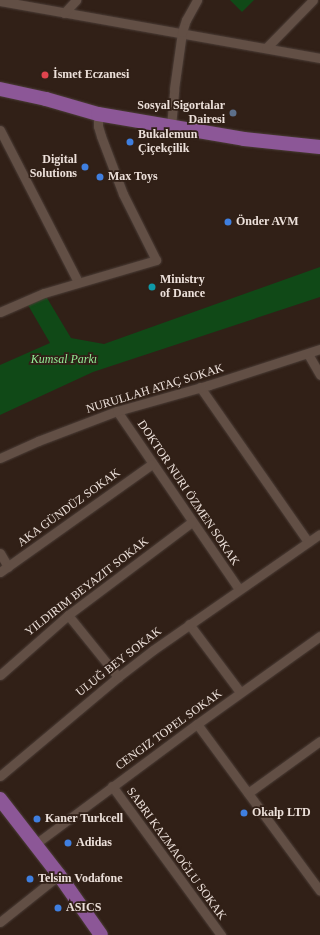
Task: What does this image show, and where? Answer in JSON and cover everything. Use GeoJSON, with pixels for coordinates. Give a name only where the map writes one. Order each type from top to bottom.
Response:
{"type":"FeatureCollection","features":[{"type":"Feature","properties":{"kind":"main road"},"geometry":{"type":"LineString","coordinates":[[0,89],[46,99],[98,114],[244,139],[320,147]]}},
{"type":"Feature","properties":{"kind":"main road"},"geometry":{"type":"LineString","coordinates":[[0,799],[34,845],[59,875],[101,935]]}},
{"type":"Feature","properties":{"kind":"main road"},"geometry":{"type":"LineString","coordinates":[[0,809],[20,826]]}},
{"type":"Feature","properties":{"kind":"street"},"geometry":{"type":"LineString","coordinates":[[64,13],[76,0]]}},
{"type":"Feature","properties":{"kind":"street"},"geometry":{"type":"LineString","coordinates":[[172,127],[174,89],[182,32],[186,20],[197,0]]}},
{"type":"Feature","properties":{"kind":"street"},"geometry":{"type":"LineString","coordinates":[[266,48],[313,0]]}},
{"type":"Feature","properties":{"kind":"street"},"geometry":{"type":"LineString","coordinates":[[0,1],[182,32],[320,58]]}},
{"type":"Feature","properties":{"kind":"street"},"geometry":{"type":"LineString","coordinates":[[0,311],[25,300],[78,282],[156,260],[123,194],[101,136],[98,126],[98,114]]}},
{"type":"Feature","properties":{"kind":"street"},"geometry":{"type":"LineString","coordinates":[[0,130],[78,282]]}},
{"type":"Feature","properties":{"kind":"street","name":"NURULLAH ATAÇ SOKAK"},"geometry":{"type":"LineString","coordinates":[[0,458],[38,441],[117,411],[200,387],[320,349]]}},
{"type":"Feature","properties":{"kind":"street"},"geometry":{"type":"LineString","coordinates":[[308,354],[320,375]]}},
{"type":"Feature","properties":{"kind":"street"},"geometry":{"type":"LineString","coordinates":[[200,387],[308,542]]}},
{"type":"Feature","properties":{"kind":"street","name":"DOKTOR NURI ÖZMEN SOKAK"},"geometry":{"type":"LineString","coordinates":[[117,411],[239,589]]}},
{"type":"Feature","properties":{"kind":"street","name":"AKA GÜNDÜZ SOKAK"},"geometry":{"type":"LineString","coordinates":[[4,569],[152,464]]}},
{"type":"Feature","properties":{"kind":"street"},"geometry":{"type":"LineString","coordinates":[[0,675],[68,615],[192,522]]}},
{"type":"Feature","properties":{"kind":"street","name":"ULUĞ BEY SOKAK"},"geometry":{"type":"LineString","coordinates":[[0,776],[118,677],[189,624],[320,534]]}},
{"type":"Feature","properties":{"kind":"street"},"geometry":{"type":"LineString","coordinates":[[0,553],[4,569]]}},
{"type":"Feature","properties":{"kind":"street"},"geometry":{"type":"LineString","coordinates":[[68,615],[118,677]]}},
{"type":"Feature","properties":{"kind":"street"},"geometry":{"type":"LineString","coordinates":[[189,624],[240,692]]}},
{"type":"Feature","properties":{"kind":"street","name":"CENGIZ TOPEL SOKAK"},"geometry":{"type":"LineString","coordinates":[[34,845],[240,692],[320,636]]}},
{"type":"Feature","properties":{"kind":"street"},"geometry":{"type":"LineString","coordinates":[[197,724],[320,892]]}},
{"type":"Feature","properties":{"kind":"street"},"geometry":{"type":"LineString","coordinates":[[248,793],[320,741]]}},
{"type":"Feature","properties":{"kind":"street","name":"SABRI KAZMAOĞLU SOKAK"},"geometry":{"type":"LineString","coordinates":[[112,786],[221,935]]}},
{"type":"Feature","properties":{"kind":"street"},"geometry":{"type":"LineString","coordinates":[[0,922],[59,875]]}},
{"type":"Feature","properties":{"kind":"green space"},"geometry":{"type":"Polygon","coordinates":[[[230,0],[254,0],[242,12],[230,0]]]}},
{"type":"Feature","properties":{"kind":"green space","name":"Kumsal Parkı"},"geometry":{"type":"Polygon","coordinates":[[[320,267],[320,297],[93,372],[0,415],[0,365],[50,343],[25,300],[44,293],[71,338],[104,344],[320,267]]]}},
{"type":"Feature","properties":{"kind":"place","name":"İsmet Eczanesi"},"geometry":{"type":"Point","coordinates":[45,75]}},
{"type":"Feature","properties":{"kind":"place","name":"Sosyal Sigortalar Dairesi"},"geometry":{"type":"Point","coordinates":[233,113]}},
{"type":"Feature","properties":{"kind":"place","name":"Bukalemun Çiçekçilik"},"geometry":{"type":"Point","coordinates":[130,142]}},
{"type":"Feature","properties":{"kind":"place","name":"Digital Solutions"},"geometry":{"type":"Point","coordinates":[85,167]}},
{"type":"Feature","properties":{"kind":"place","name":"Max Toys"},"geometry":{"type":"Point","coordinates":[100,177]}},
{"type":"Feature","properties":{"kind":"place","name":"Önder AVM"},"geometry":{"type":"Point","coordinates":[228,222]}},
{"type":"Feature","properties":{"kind":"place","name":"Ministry of Dance"},"geometry":{"type":"Point","coordinates":[152,287]}},
{"type":"Feature","properties":{"kind":"place","name":"Okalp LTD"},"geometry":{"type":"Point","coordinates":[244,813]}},
{"type":"Feature","properties":{"kind":"place","name":"Kaner Turkcell"},"geometry":{"type":"Point","coordinates":[37,819]}},
{"type":"Feature","properties":{"kind":"place","name":"Adidas"},"geometry":{"type":"Point","coordinates":[68,843]}},
{"type":"Feature","properties":{"kind":"place","name":"Telsim Vodafone"},"geometry":{"type":"Point","coordinates":[30,879]}},
{"type":"Feature","properties":{"kind":"place","name":"ASICS"},"geometry":{"type":"Point","coordinates":[58,908]}}]}
